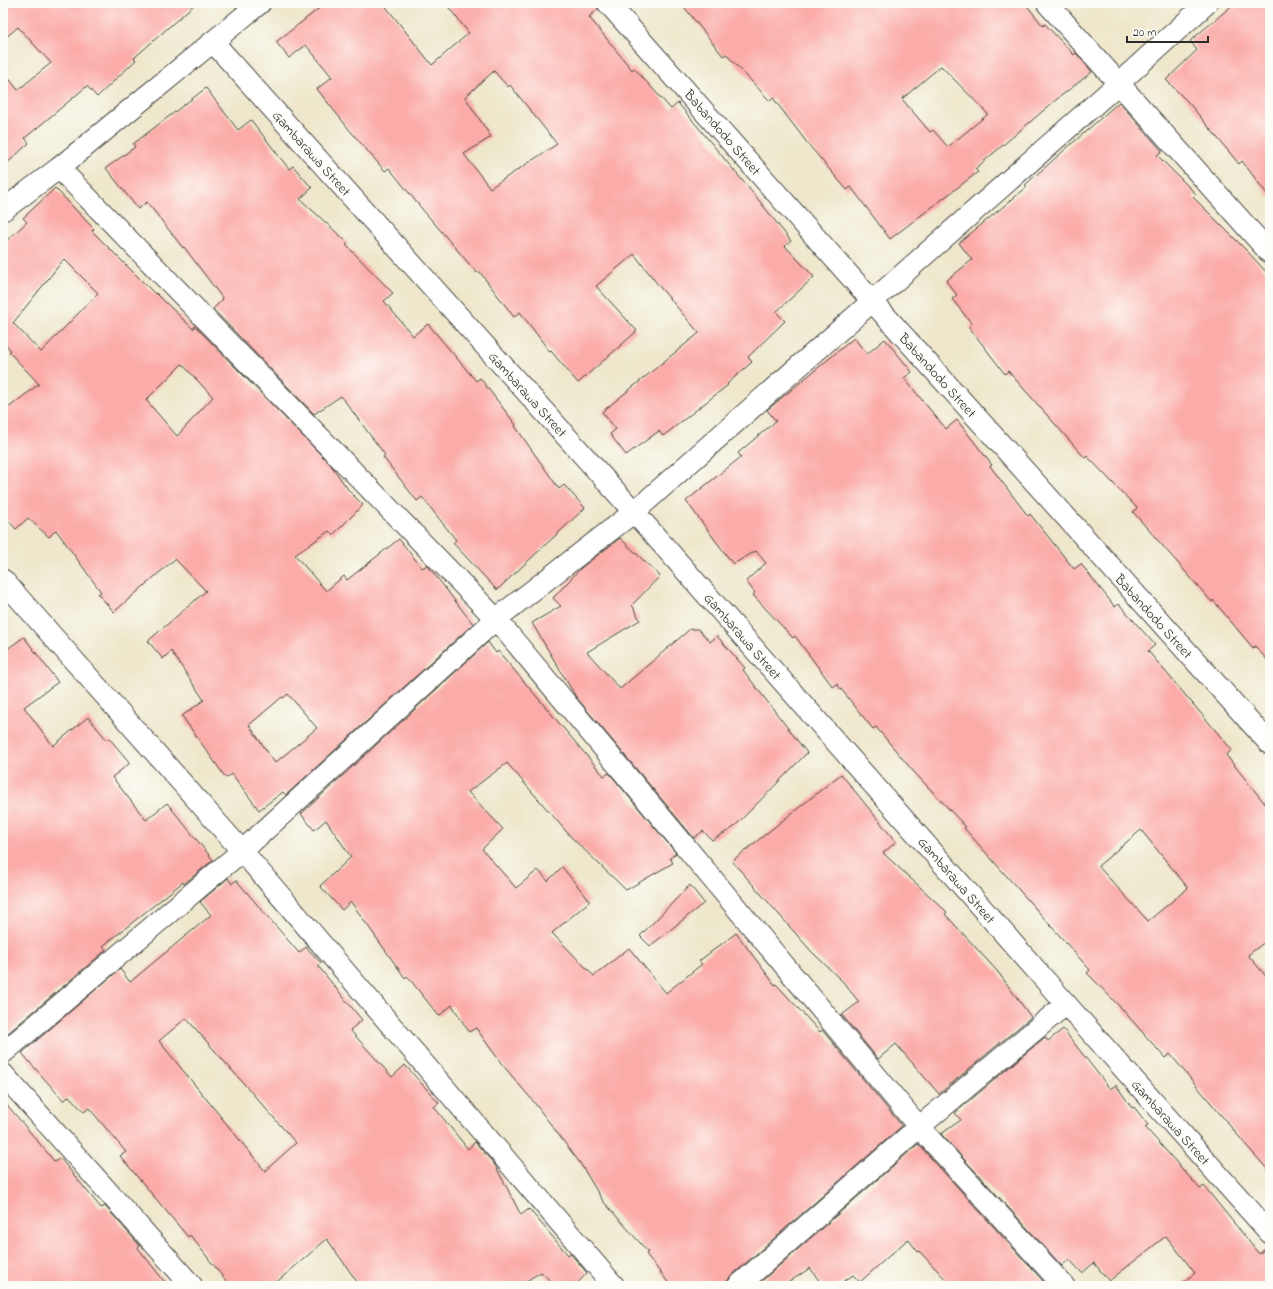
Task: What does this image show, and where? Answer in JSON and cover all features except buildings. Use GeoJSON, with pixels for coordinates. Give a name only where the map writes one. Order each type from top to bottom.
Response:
{"type":"FeatureCollection","features":[{"type":"Feature","properties":{"kind":"street"},"geometry":{"type":"LineString","coordinates":[[3,210],[59,168],[260,3]]}},
{"type":"Feature","properties":{"kind":"street","name":"Babandodo Street"},"geometry":{"type":"LineString","coordinates":[[608,3],[872,301],[1270,744]]}},
{"type":"Feature","properties":{"kind":"street"},"geometry":{"type":"LineString","coordinates":[[1047,3],[1270,253]]}},
{"type":"Feature","properties":{"kind":"street"},"geometry":{"type":"LineString","coordinates":[[3,1053],[242,851],[496,619],[634,512],[1119,83],[1207,3]]}},
{"type":"Feature","properties":{"kind":"street","name":"Gambarawa Street"},"geometry":{"type":"LineString","coordinates":[[213,42],[634,512],[1066,1004],[1270,1233]]}},
{"type":"Feature","properties":{"kind":"street"},"geometry":{"type":"LineString","coordinates":[[59,168],[496,619],[919,1127],[1064,1286]]}},
{"type":"Feature","properties":{"kind":"street"},"geometry":{"type":"LineString","coordinates":[[3,580],[242,851],[614,1286]]}},
{"type":"Feature","properties":{"kind":"street"},"geometry":{"type":"LineString","coordinates":[[738,1286],[919,1127],[1066,1004]]}},
{"type":"Feature","properties":{"kind":"street"},"geometry":{"type":"LineString","coordinates":[[3,1074],[192,1286]]}}]}
